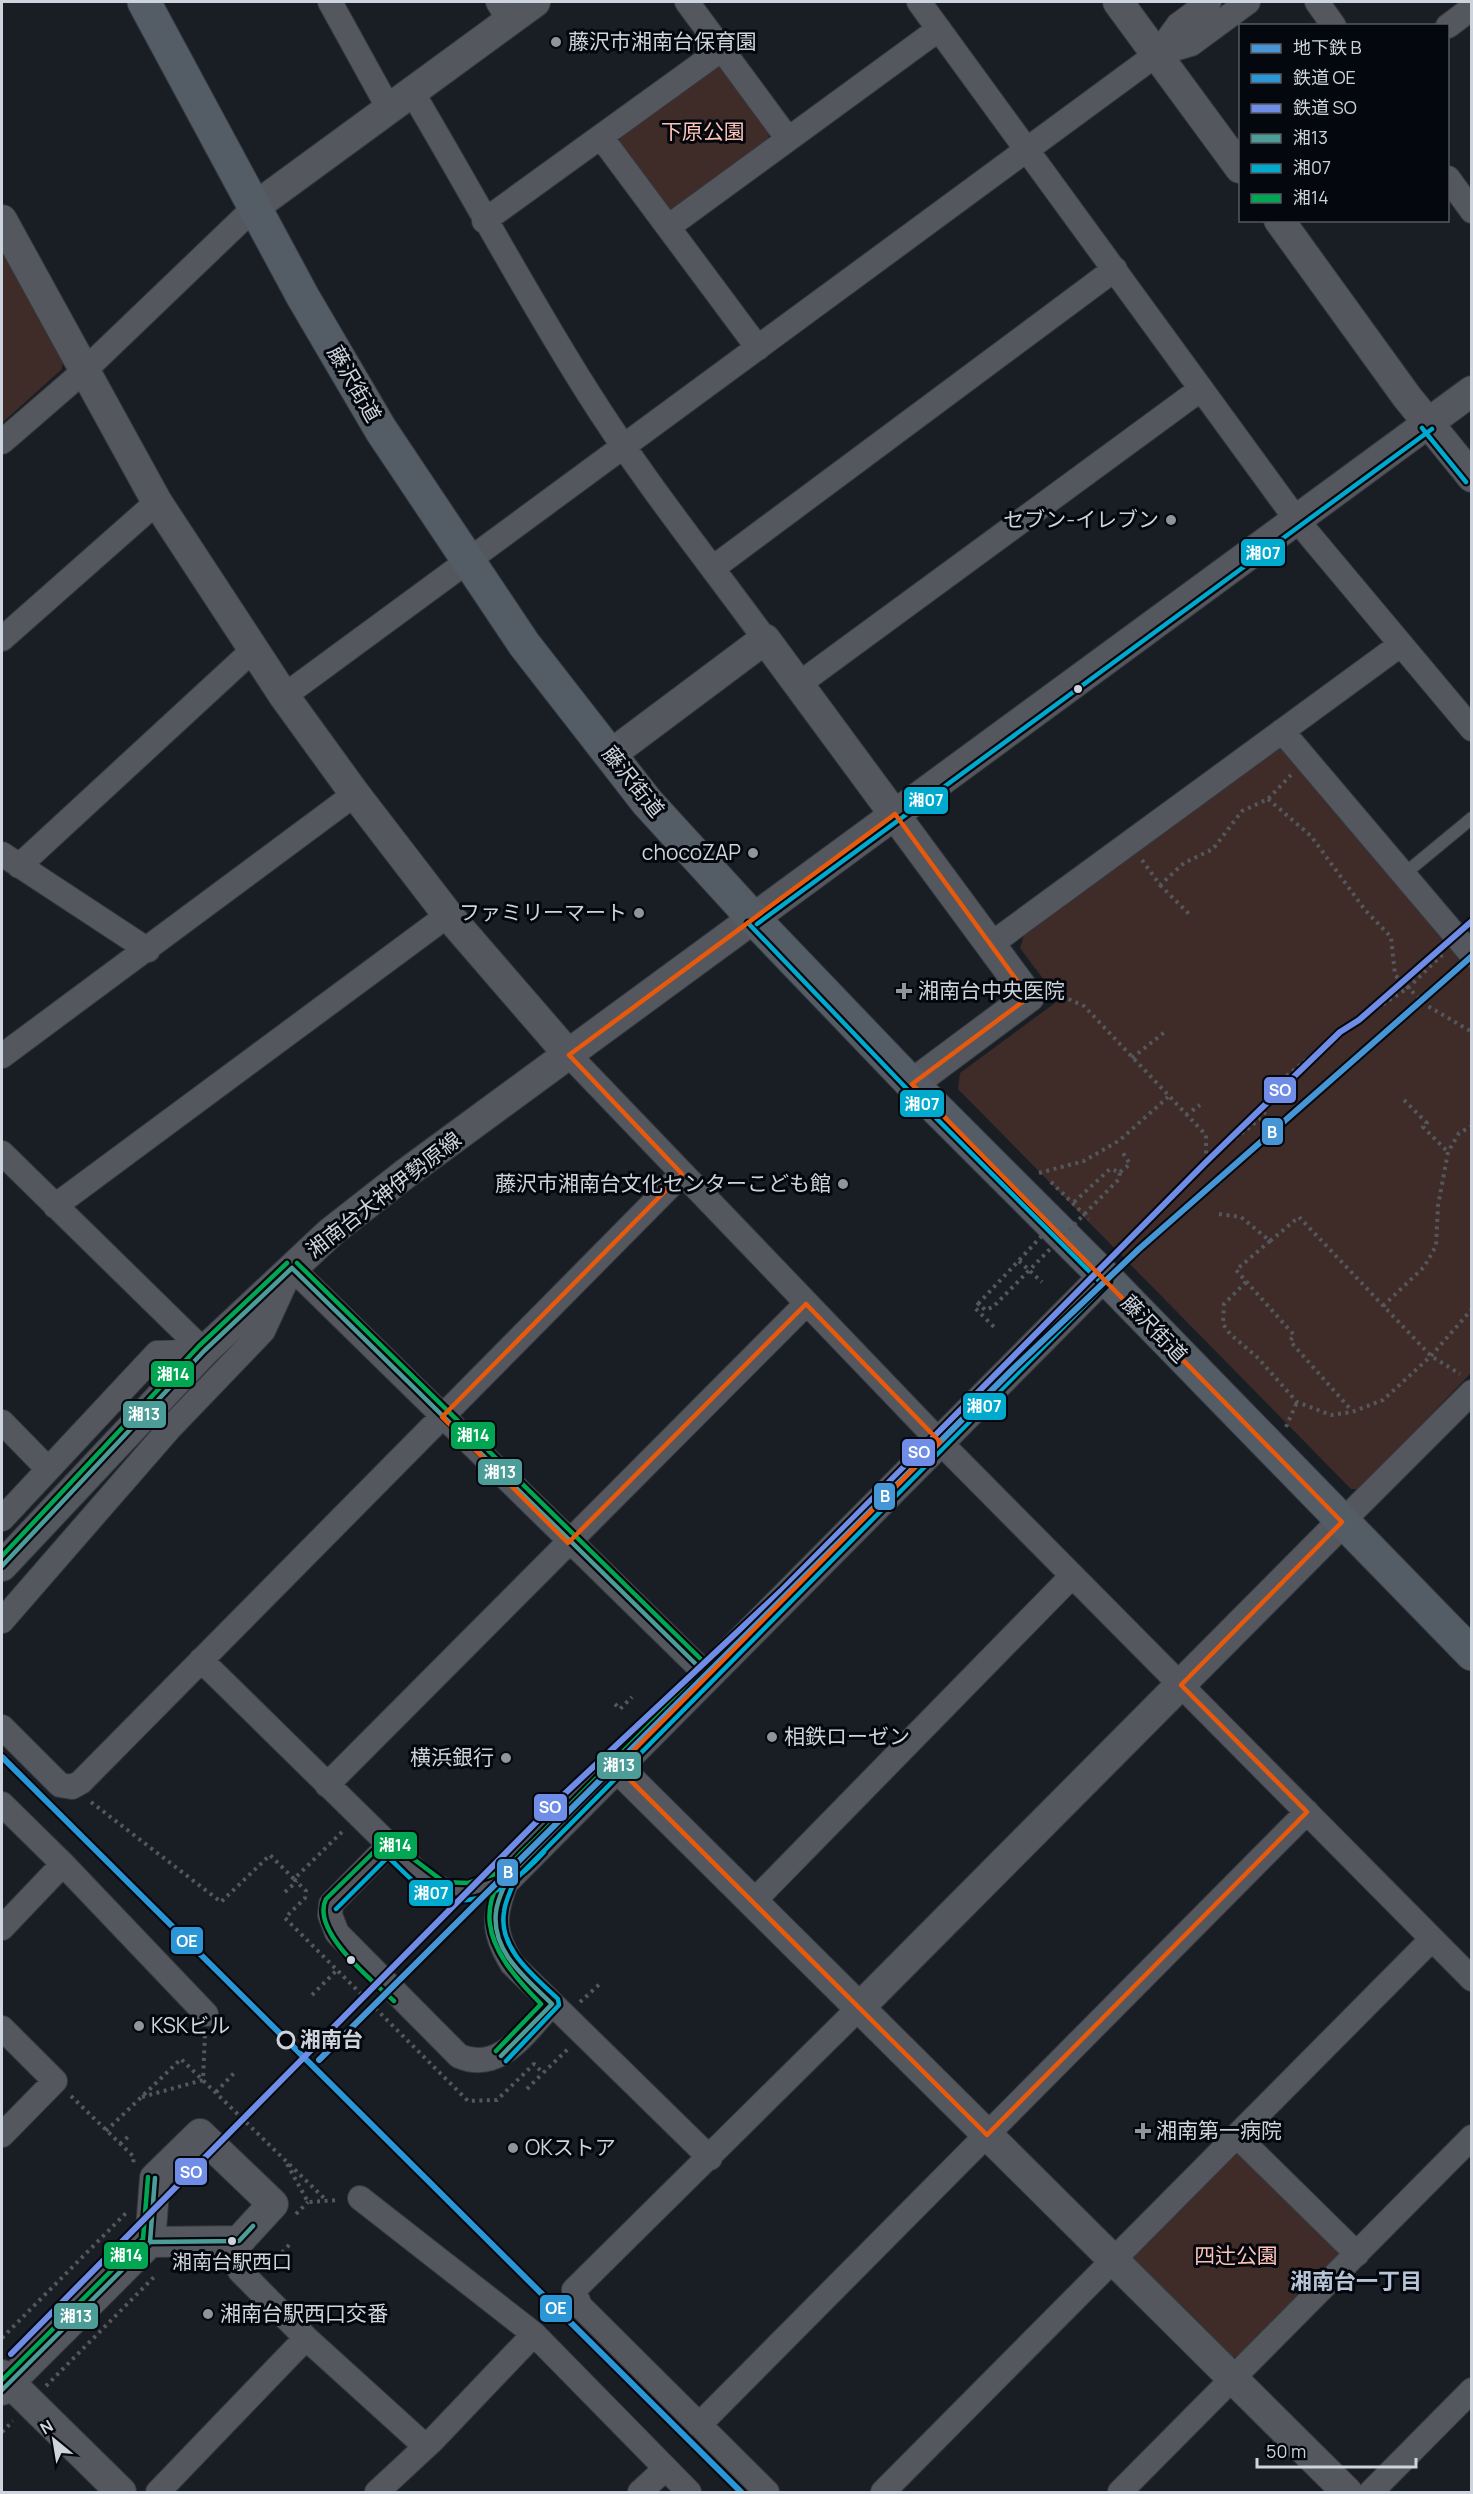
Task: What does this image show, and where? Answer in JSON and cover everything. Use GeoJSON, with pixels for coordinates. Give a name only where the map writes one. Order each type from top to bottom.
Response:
{"type":"FeatureCollection","features":[{"type":"Feature","properties":{"kind":"highway","name":"藤沢街道"},"geometry":{"type":"LineString","coordinates":[[144,2],[256,206],[303,297],[381,430],[525,644],[647,802],[753,918],[912,1084],[1029,1181],[1063,1214],[1104,1276],[1472,1654]]}},
{"type":"Feature","properties":{"kind":"street"},"geometry":{"type":"LineString","coordinates":[[330,2],[484,221],[522,288],[624,447],[1029,998],[912,1084]]}},
{"type":"Feature","properties":{"kind":"street"},"geometry":{"type":"LineString","coordinates":[[2,442],[84,371],[256,206],[400,100],[503,11],[535,2]]}},
{"type":"Feature","properties":{"kind":"street"},"geometry":{"type":"LineString","coordinates":[[687,2],[788,139]]}},
{"type":"Feature","properties":{"kind":"street"},"geometry":{"type":"LineString","coordinates":[[919,2],[1296,519],[1472,729]]}},
{"type":"Feature","properties":{"kind":"street"},"geometry":{"type":"LineString","coordinates":[[1118,2],[1239,167]]}},
{"type":"Feature","properties":{"kind":"street"},"geometry":{"type":"LineString","coordinates":[[284,696],[1157,54],[1178,25],[1209,2]]}},
{"type":"Feature","properties":{"kind":"street"},"geometry":{"type":"LineString","coordinates":[[1157,54],[1191,44],[1248,2]]}},
{"type":"Feature","properties":{"kind":"street"},"geometry":{"type":"LineString","coordinates":[[1317,2],[1333,24]]}},
{"type":"Feature","properties":{"kind":"street"},"geometry":{"type":"LineString","coordinates":[[1449,25],[1472,8]]}},
{"type":"Feature","properties":{"kind":"street"},"geometry":{"type":"LineString","coordinates":[[668,227],[939,29]]}},
{"type":"Feature","properties":{"kind":"street"},"geometry":{"type":"LineString","coordinates":[[484,221],[722,49]]}},
{"type":"Feature","properties":{"kind":"street"},"geometry":{"type":"LineString","coordinates":[[601,137],[758,348]]}},
{"type":"Feature","properties":{"kind":"street"},"geometry":{"type":"LineString","coordinates":[[2,220],[157,502],[284,696],[355,794],[448,915],[569,1055],[806,1304],[1472,1979]]}},
{"type":"Feature","properties":{"kind":"street"},"geometry":{"type":"LineString","coordinates":[[1280,222],[1428,423],[1472,477]]}},
{"type":"Feature","properties":{"kind":"street"},"geometry":{"type":"LineString","coordinates":[[713,568],[1115,269]]}},
{"type":"Feature","properties":{"kind":"street"},"geometry":{"type":"LineString","coordinates":[[799,684],[1201,389]]}},
{"type":"Feature","properties":{"kind":"street","name":"湘南台大神伊勢原線"},"geometry":{"type":"LineString","coordinates":[[2,1566],[193,1383],[204,1351],[292,1268],[405,1174],[1472,391]]}},
{"type":"Feature","properties":{"kind":"street"},"geometry":{"type":"LineString","coordinates":[[2,639],[157,502]]}},
{"type":"Feature","properties":{"kind":"street"},"geometry":{"type":"LineString","coordinates":[[610,755],[765,639]]}},
{"type":"Feature","properties":{"kind":"street"},"geometry":{"type":"LineString","coordinates":[[990,945],[1400,645]]}},
{"type":"Feature","properties":{"kind":"street"},"geometry":{"type":"LineString","coordinates":[[148,950],[10,860],[253,650]]}},
{"type":"Feature","properties":{"kind":"street"},"geometry":{"type":"LineString","coordinates":[[1282,731],[1461,942]]}},
{"type":"Feature","properties":{"kind":"street"},"geometry":{"type":"LineString","coordinates":[[2,1056],[148,950],[355,794]]}},
{"type":"Feature","properties":{"kind":"street"},"geometry":{"type":"LineString","coordinates":[[55,1206],[448,915]]}},
{"type":"Feature","properties":{"kind":"street"},"geometry":{"type":"LineString","coordinates":[[2,1153],[204,1351]]}},
{"type":"Feature","properties":{"kind":"street"},"geometry":{"type":"LineString","coordinates":[[2,1727],[60,1785],[72,1787],[81,1782],[682,1174]]}},
{"type":"Feature","properties":{"kind":"street"},"geometry":{"type":"LineString","coordinates":[[2,1621],[193,1383],[263,1331],[292,1268],[568,1543],[708,1676]]}},
{"type":"Feature","properties":{"kind":"street"},"geometry":{"type":"LineString","coordinates":[[201,1660],[429,1884],[445,1892],[464,1893],[485,1887],[508,1877],[1104,1276]]}},
{"type":"Feature","properties":{"kind":"street"},"geometry":{"type":"LineString","coordinates":[[327,1785],[806,1304]]}},
{"type":"Feature","properties":{"kind":"street"},"geometry":{"type":"LineString","coordinates":[[2,1519],[157,1353],[204,1351]]}},
{"type":"Feature","properties":{"kind":"street"},"geometry":{"type":"LineString","coordinates":[[767,2493],[580,2306],[574,2290],[710,2158],[1181,1685],[1342,1522],[1470,1385]]}},
{"type":"Feature","properties":{"kind":"street"},"geometry":{"type":"LineString","coordinates":[[2,1422],[48,1469]]}},
{"type":"Feature","properties":{"kind":"street"},"geometry":{"type":"LineString","coordinates":[[753,1902],[1072,1576]]}},
{"type":"Feature","properties":{"kind":"street"},"geometry":{"type":"LineString","coordinates":[[617,1767],[1347,2493]]}},
{"type":"Feature","properties":{"kind":"street"},"geometry":{"type":"LineString","coordinates":[[2,1804],[63,1864],[206,2014]]}},
{"type":"Feature","properties":{"kind":"street"},"geometry":{"type":"LineString","coordinates":[[699,2425],[1306,1812]]}},
{"type":"Feature","properties":{"kind":"street"},"geometry":{"type":"LineString","coordinates":[[388,1846],[331,1904],[332,1923],[337,1933],[459,2056],[471,2061],[487,2061],[501,2056],[563,2006]]}},
{"type":"Feature","properties":{"kind":"street"},"geometry":{"type":"LineString","coordinates":[[2,1928],[63,1864]]}},
{"type":"Feature","properties":{"kind":"street"},"geometry":{"type":"LineString","coordinates":[[508,1877],[496,1912],[496,1929],[502,1948],[512,1964],[563,2006],[710,2158]]}},
{"type":"Feature","properties":{"kind":"street"},"geometry":{"type":"LineString","coordinates":[[882,2493],[1432,1939]]}},
{"type":"Feature","properties":{"kind":"street"},"geometry":{"type":"LineString","coordinates":[[2,2028],[55,2081],[2,2135]]}},
{"type":"Feature","properties":{"kind":"street"},"geometry":{"type":"LineString","coordinates":[[1237,2136],[1357,2254]]}},
{"type":"Feature","properties":{"kind":"street"},"geometry":{"type":"LineString","coordinates":[[1120,2493],[1472,2138]]}},
{"type":"Feature","properties":{"kind":"street"},"geometry":{"type":"LineString","coordinates":[[360,2198],[534,2334],[689,2493]]}},
{"type":"Feature","properties":{"kind":"street"},"geometry":{"type":"LineString","coordinates":[[121,2493],[4,2383],[150,2242]]}},
{"type":"Feature","properties":{"kind":"street"},"geometry":{"type":"LineString","coordinates":[[240,2271],[311,2343]]}},
{"type":"Feature","properties":{"kind":"street"},"geometry":{"type":"LineString","coordinates":[[377,2493],[534,2334]]}},
{"type":"Feature","properties":{"kind":"street"},"geometry":{"type":"LineString","coordinates":[[158,2493],[306,2338],[425,2446]]}},
{"type":"Feature","properties":{"kind":"street"},"geometry":{"type":"LineString","coordinates":[[1371,2493],[1472,2390]]}},
{"type":"Feature","properties":{"kind":"street"},"geometry":{"type":"LineString","coordinates":[[640,2493],[665,2469]]}},
{"type":"Feature","properties":{"kind":"lane"},"geometry":{"type":"LineString","coordinates":[[1403,875],[1472,818]]}},
{"type":"Feature","properties":{"kind":"path"},"geometry":{"type":"LineString","coordinates":[[1160,885],[1184,863],[1213,849],[1242,811],[1268,799],[1306,760]]}},
{"type":"Feature","properties":{"kind":"path"},"geometry":{"type":"LineString","coordinates":[[1268,799],[1311,836],[1365,910],[1391,937],[1395,975],[1426,1005],[1472,1032]]}},
{"type":"Feature","properties":{"kind":"path"},"geometry":{"type":"LineString","coordinates":[[1130,843],[1160,885],[1191,916]]}},
{"type":"Feature","properties":{"kind":"path"},"geometry":{"type":"LineString","coordinates":[[1029,998],[1065,997],[1084,1006],[1206,1135],[1206,1162],[1262,1117],[1283,1079],[1340,1032],[1408,988],[1447,950],[1461,942]]}},
{"type":"Feature","properties":{"kind":"path"},"geometry":{"type":"LineString","coordinates":[[1132,1058],[1166,1031]]}},
{"type":"Feature","properties":{"kind":"path"},"geometry":{"type":"LineString","coordinates":[[1095,1227],[1063,1214],[1029,1181],[1083,1161],[1120,1140],[1168,1097]]}},
{"type":"Feature","properties":{"kind":"path"},"geometry":{"type":"LineString","coordinates":[[1404,1100],[1427,1123],[1423,1127],[1448,1152]]}},
{"type":"Feature","properties":{"kind":"path"},"geometry":{"type":"LineString","coordinates":[[1186,1115],[1200,1105]]}},
{"type":"Feature","properties":{"kind":"path"},"geometry":{"type":"LineString","coordinates":[[1383,1306],[1424,1267],[1436,1246],[1438,1206],[1448,1152],[1459,1133],[1472,1126]]}},
{"type":"Feature","properties":{"kind":"path"},"geometry":{"type":"LineString","coordinates":[[979,1303],[985,1310],[993,1307],[1119,1179],[1120,1172],[1130,1164],[1123,1153]]}},
{"type":"Feature","properties":{"kind":"path"},"geometry":{"type":"LineString","coordinates":[[996,1329],[978,1314],[975,1308],[1063,1214],[1110,1169],[1120,1172]]}},
{"type":"Feature","properties":{"kind":"path"},"geometry":{"type":"LineString","coordinates":[[1219,1214],[1241,1217],[1270,1241]]}},
{"type":"Feature","properties":{"kind":"path"},"geometry":{"type":"LineString","coordinates":[[1352,1412],[1290,1341],[1294,1335],[1236,1270],[1299,1217],[1431,1356],[1470,1385]]}},
{"type":"Feature","properties":{"kind":"path"},"geometry":{"type":"LineString","coordinates":[[1019,1261],[1042,1282]]}},
{"type":"Feature","properties":{"kind":"path"},"geometry":{"type":"LineString","coordinates":[[1246,1282],[1224,1304],[1223,1324],[1230,1334],[1257,1357],[1297,1402],[1331,1415],[1352,1412],[1383,1400],[1431,1356],[1472,1309]]}},
{"type":"Feature","properties":{"kind":"path"},"geometry":{"type":"LineString","coordinates":[[1286,1428],[1297,1402]]}},
{"type":"Feature","properties":{"kind":"path"},"geometry":{"type":"LineString","coordinates":[[615,1704],[620,1709],[632,1697]]}},
{"type":"Feature","properties":{"kind":"path"},"geometry":{"type":"LineString","coordinates":[[72,1787],[221,1902],[270,1854],[294,1879],[348,1826]]}},
{"type":"Feature","properties":{"kind":"path"},"geometry":{"type":"LineString","coordinates":[[285,1892],[297,1881]]}},
{"type":"Feature","properties":{"kind":"path"},"geometry":{"type":"LineString","coordinates":[[312,1995],[337,1970]]}},
{"type":"Feature","properties":{"kind":"path"},"geometry":{"type":"LineString","coordinates":[[563,2006],[602,1982]]}},
{"type":"Feature","properties":{"kind":"path"},"geometry":{"type":"LineString","coordinates":[[142,2097],[203,2080],[206,2014]]}},
{"type":"Feature","properties":{"kind":"path"},"geometry":{"type":"LineString","coordinates":[[216,2092],[236,2071]]}},
{"type":"Feature","properties":{"kind":"path"},"geometry":{"type":"LineString","coordinates":[[527,2089],[543,2073]]}},
{"type":"Feature","properties":{"kind":"path"},"geometry":{"type":"LineString","coordinates":[[55,2081],[134,2157],[133,2168]]}},
{"type":"Feature","properties":{"kind":"path"},"geometry":{"type":"LineString","coordinates":[[120,2144],[131,2134]]}},
{"type":"Feature","properties":{"kind":"path"},"geometry":{"type":"LineString","coordinates":[[283,2158],[308,2202],[360,2198]]}},
{"type":"Feature","properties":{"kind":"path"},"geometry":{"type":"LineString","coordinates":[[2,2338],[130,2210]]}},
{"type":"Feature","properties":{"kind":"path"},"geometry":{"type":"LineString","coordinates":[[260,2251],[272,2263],[290,2244]]}},
{"type":"Feature","properties":{"kind":"path"},"geometry":{"type":"LineString","coordinates":[[42,2391],[161,2270]]}},
{"type":"Feature","properties":{"kind":"highlighted area"},"geometry":{"type":"Polygon","coordinates":[[[895,814],[1029,997],[912,1084],[1342,1522],[1181,1685],[1307,1812],[987,2135],[617,1767],[940,1442],[806,1304],[568,1543],[442,1417],[682,1174],[569,1055],[895,814]]]}},
{"type":"Feature","properties":{"kind":"green space","name":"下原公園"},"geometry":{"type":"Polygon","coordinates":[[[712,67],[720,68],[769,134],[768,142],[676,210],[667,209],[619,143],[621,135],[712,67]]]}},
{"type":"Feature","properties":{"kind":"green space"},"geometry":{"type":"Polygon","coordinates":[[[2,245],[63,359],[62,369],[2,423],[2,245]]]}},
{"type":"Feature","properties":{"kind":"green space"},"geometry":{"type":"Polygon","coordinates":[[[1278,748],[1289,748],[1471,965],[1471,1373],[1359,1489],[1351,1489],[958,1089],[960,1073],[1059,1000],[1020,948],[1024,935],[1278,748]]]}},
{"type":"Feature","properties":{"kind":"green space","name":"四辻公園"},"geometry":{"type":"Polygon","coordinates":[[[1240,2154],[1339,2251],[1338,2260],[1240,2357],[1231,2357],[1132,2261],[1132,2253],[1231,2155],[1240,2154]]]}},
{"type":"Feature","properties":{"kind":"metro line","name":"B"},"geometry":{"type":"LineString","coordinates":[[319,2060],[1013,1369],[1139,1249],[1472,956]]}},
{"type":"Feature","properties":{"kind":"rail line","name":"SO"},"geometry":{"type":"LineString","coordinates":[[11,2354],[558,1800],[781,1591],[1206,1162],[1340,1032],[1359,1020],[1472,921]]}},
{"type":"Feature","properties":{"kind":"rail line","name":"OE"},"geometry":{"type":"LineString","coordinates":[[2,1757],[741,2492]]}},
{"type":"Feature","properties":{"kind":"transit line","name":"湘07"},"geometry":{"type":"LineString","coordinates":[[1422,428],[1466,482]]}},
{"type":"Feature","properties":{"kind":"transit line","name":"湘07"},"geometry":{"type":"LineString","coordinates":[[757,924],[1432,429]]}},
{"type":"Feature","properties":{"kind":"transit line","name":"湘07"},"geometry":{"type":"LineString","coordinates":[[748,923],[907,1089],[1099,1281]]}},
{"type":"Feature","properties":{"kind":"transit line","name":"湘14"},"geometry":{"type":"LineString","coordinates":[[2,1556],[199,1346],[287,1263]]}},
{"type":"Feature","properties":{"kind":"transit line","name":"湘14"},"geometry":{"type":"LineString","coordinates":[[297,1263],[713,1671]]}},
{"type":"Feature","properties":{"kind":"transit line","name":"湘13"},"geometry":{"type":"LineString","coordinates":[[292,1268],[708,1676]]}},
{"type":"Feature","properties":{"kind":"transit line","name":"湘13"},"geometry":{"type":"LineString","coordinates":[[2,1566],[204,1351],[292,1268]]}},
{"type":"Feature","properties":{"kind":"transit line","name":"湘07"},"geometry":{"type":"LineString","coordinates":[[506,2061],[559,2005],[558,1999],[520,1961],[507,1938],[504,1912],[514,1881],[1109,1281]]}},
{"type":"Feature","properties":{"kind":"transit line","name":"湘14"},"geometry":{"type":"LineString","coordinates":[[394,2001],[359,1968],[335,1940],[327,1926],[323,1912],[326,1899],[387,1839],[444,1882],[468,1883],[504,1871],[703,1671]]}},
{"type":"Feature","properties":{"kind":"transit line","name":"湘13"},"geometry":{"type":"LineString","coordinates":[[552,2004],[513,1964],[499,1940],[496,1912],[508,1877],[708,1676]]}},
{"type":"Feature","properties":{"kind":"transit line","name":"湘14"},"geometry":{"type":"LineString","coordinates":[[496,2051],[541,2004],[506,1963],[495,1943],[490,1924],[491,1904],[498,1884],[512,1863],[534,1841]]}},
{"type":"Feature","properties":{"kind":"transit line","name":"湘07"},"geometry":{"type":"LineString","coordinates":[[336,1909],[388,1857],[426,1891],[443,1898],[459,1900],[475,1899],[506,1885],[544,1852]]}},
{"type":"Feature","properties":{"kind":"transit line","name":"湘13"},"geometry":{"type":"LineString","coordinates":[[501,2056],[552,2004]]}},
{"type":"Feature","properties":{"kind":"transit line","name":"湘14"},"geometry":{"type":"LineString","coordinates":[[2,2380],[143,2239],[148,2177]]}},
{"type":"Feature","properties":{"kind":"transit line","name":"湘13"},"geometry":{"type":"LineString","coordinates":[[150,2242],[155,2178]]}},
{"type":"Feature","properties":{"kind":"transit line","name":"湘13"},"geometry":{"type":"LineString","coordinates":[[150,2242],[239,2241],[253,2226]]}},
{"type":"Feature","properties":{"kind":"transit line","name":"湘13"},"geometry":{"type":"LineString","coordinates":[[2,2390],[150,2242]]}},
{"type":"Feature","properties":{"kind":"place","name":"藤沢市湘南台保育園"},"geometry":{"type":"Point","coordinates":[556,42]}},
{"type":"Feature","properties":{"kind":"place","name":"セブン-イレブン"},"geometry":{"type":"Point","coordinates":[1171,520]}},
{"type":"Feature","properties":{"kind":"place","name":"chocoZAP"},"geometry":{"type":"Point","coordinates":[753,853]}},
{"type":"Feature","properties":{"kind":"place","name":"ファミリーマート"},"geometry":{"type":"Point","coordinates":[639,913]}},
{"type":"Feature","properties":{"kind":"place","name":"湘南台中央医院"},"geometry":{"type":"Point","coordinates":[904,991]}},
{"type":"Feature","properties":{"kind":"place","name":"藤沢市湘南台文化センターこども館"},"geometry":{"type":"Point","coordinates":[843,1184]}},
{"type":"Feature","properties":{"kind":"place","name":"相鉄ローゼン"},"geometry":{"type":"Point","coordinates":[772,1737]}},
{"type":"Feature","properties":{"kind":"place","name":"横浜銀行"},"geometry":{"type":"Point","coordinates":[506,1758]}},
{"type":"Feature","properties":{"kind":"place","name":"KSKビル"},"geometry":{"type":"Point","coordinates":[139,2026]}},
{"type":"Feature","properties":{"kind":"place","name":"湘南台"},"geometry":{"type":"Point","coordinates":[286,2040]}},
{"type":"Feature","properties":{"kind":"place","name":"湘南第一病院"},"geometry":{"type":"Point","coordinates":[1143,2131]}},
{"type":"Feature","properties":{"kind":"place","name":"OKストア"},"geometry":{"type":"Point","coordinates":[513,2148]}},
{"type":"Feature","properties":{"kind":"place","name":"湘南台駅西口"},"geometry":{"type":"Point","coordinates":[232,2241]}},
{"type":"Feature","properties":{"kind":"place","name":"湘南台駅西口交番"},"geometry":{"type":"Point","coordinates":[208,2314]}},
{"type":"Feature","properties":{"kind":"district","name":"湘南台一丁目"},"geometry":{"type":"Point","coordinates":[1356,2281]}}]}
